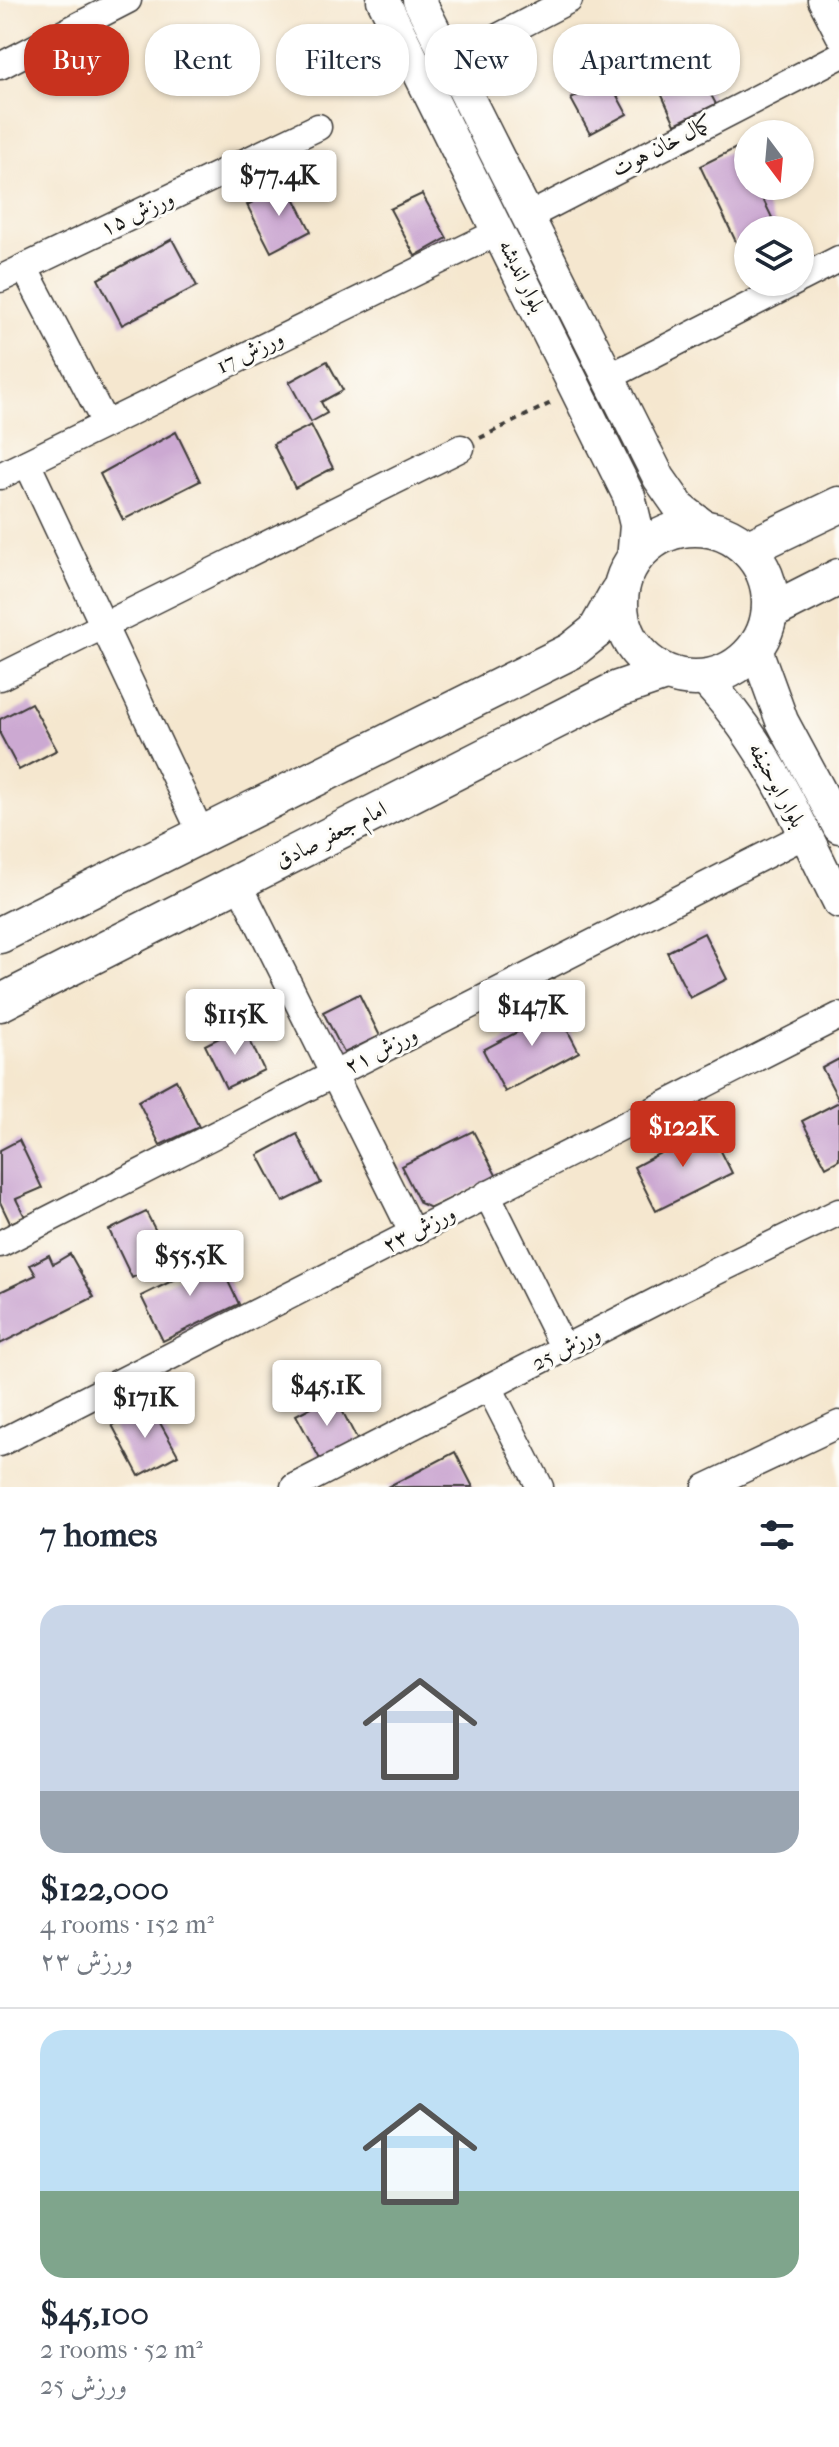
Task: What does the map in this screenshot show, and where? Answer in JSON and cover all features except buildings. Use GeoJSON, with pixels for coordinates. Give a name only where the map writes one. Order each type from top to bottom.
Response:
{"type":"FeatureCollection","features":[{"type":"Feature","properties":{"kind":"main road"},"geometry":{"type":"LineString","coordinates":[[747,549],[839,505]]}},
{"type":"Feature","properties":{"kind":"main road"},"geometry":{"type":"LineString","coordinates":[[0,935],[571,651],[596,631],[633,560],[651,542],[673,530],[705,527],[735,538],[760,562],[772,595],[768,628],[750,656],[723,674],[690,679],[665,673],[644,658],[627,636],[618,592]]}},
{"type":"Feature","properties":{"kind":"main road"},"geometry":{"type":"LineString","coordinates":[[770,612],[839,577]]}},
{"type":"Feature","properties":{"kind":"main road","name":"امام جعفر صادق"},"geometry":{"type":"LineString","coordinates":[[0,1003],[618,689],[665,673]]}},
{"type":"Feature","properties":{"kind":"street"},"geometry":{"type":"LineString","coordinates":[[0,66],[128,0]]}},
{"type":"Feature","properties":{"kind":"street","name":"بلوار اندیشه"},"geometry":{"type":"LineString","coordinates":[[383,0],[629,496],[636,525],[633,560]]}},
{"type":"Feature","properties":{"kind":"street","name":"بلوار اندیشه"},"geometry":{"type":"LineString","coordinates":[[419,0],[431,24]]}},
{"type":"Feature","properties":{"kind":"street"},"geometry":{"type":"LineString","coordinates":[[523,24],[569,0]]}},
{"type":"Feature","properties":{"kind":"street"},"geometry":{"type":"LineString","coordinates":[[821,0],[839,35]]}},
{"type":"Feature","properties":{"kind":"street","name":"کمال خان هوت"},"geometry":{"type":"LineString","coordinates":[[529,216],[839,56]]}},
{"type":"Feature","properties":{"kind":"street","name":"بلوار اندیشه"},"geometry":{"type":"LineString","coordinates":[[467,96],[659,478],[680,508],[705,527]]}},
{"type":"Feature","properties":{"kind":"street","name":"ورزش ۱۵"},"geometry":{"type":"LineString","coordinates":[[0,279],[318,127]]}},
{"type":"Feature","properties":{"kind":"street","name":"ورزش 17"},"geometry":{"type":"LineString","coordinates":[[0,476],[500,231]]}},
{"type":"Feature","properties":{"kind":"street"},"geometry":{"type":"LineString","coordinates":[[814,272],[839,259]]}},
{"type":"Feature","properties":{"kind":"street"},"geometry":{"type":"LineString","coordinates":[[24,267],[105,423]]}},
{"type":"Feature","properties":{"kind":"street"},"geometry":{"type":"LineString","coordinates":[[609,377],[768,296]]}},
{"type":"Feature","properties":{"kind":"street"},"geometry":{"type":"LineString","coordinates":[[0,677],[461,448]]}},
{"type":"Feature","properties":{"kind":"street"},"geometry":{"type":"LineString","coordinates":[[27,463],[202,835]]}},
{"type":"Feature","properties":{"kind":"street","name":"بلوار ابوحنیفه"},"geometry":{"type":"LineString","coordinates":[[755,647],[782,721],[839,825]]}},
{"type":"Feature","properties":{"kind":"street","name":"بلوار ابوحنیفه"},"geometry":{"type":"LineString","coordinates":[[702,677],[726,701],[748,733],[839,902]]}},
{"type":"Feature","properties":{"kind":"street","name":"ورزش ۲۱"},"geometry":{"type":"LineString","coordinates":[[0,1244],[805,835]]}},
{"type":"Feature","properties":{"kind":"street"},"geometry":{"type":"LineString","coordinates":[[238,882],[412,1232]]}},
{"type":"Feature","properties":{"kind":"street","name":"ورزش ۲۳"},"geometry":{"type":"LineString","coordinates":[[0,1443],[839,1016]]}},
{"type":"Feature","properties":{"kind":"street"},"geometry":{"type":"LineString","coordinates":[[487,1194],[564,1349]]}},
{"type":"Feature","properties":{"kind":"street","name":"ورزش 25"},"geometry":{"type":"LineString","coordinates":[[294,1487],[839,1212]]}},
{"type":"Feature","properties":{"kind":"street"},"geometry":{"type":"LineString","coordinates":[[489,1387],[540,1487]]}},
{"type":"Feature","properties":{"kind":"street"},"geometry":{"type":"LineString","coordinates":[[706,1487],[839,1424]]}},
{"type":"Feature","properties":{"kind":"path"},"geometry":{"type":"LineString","coordinates":[[461,448],[579,390]]}}]}
